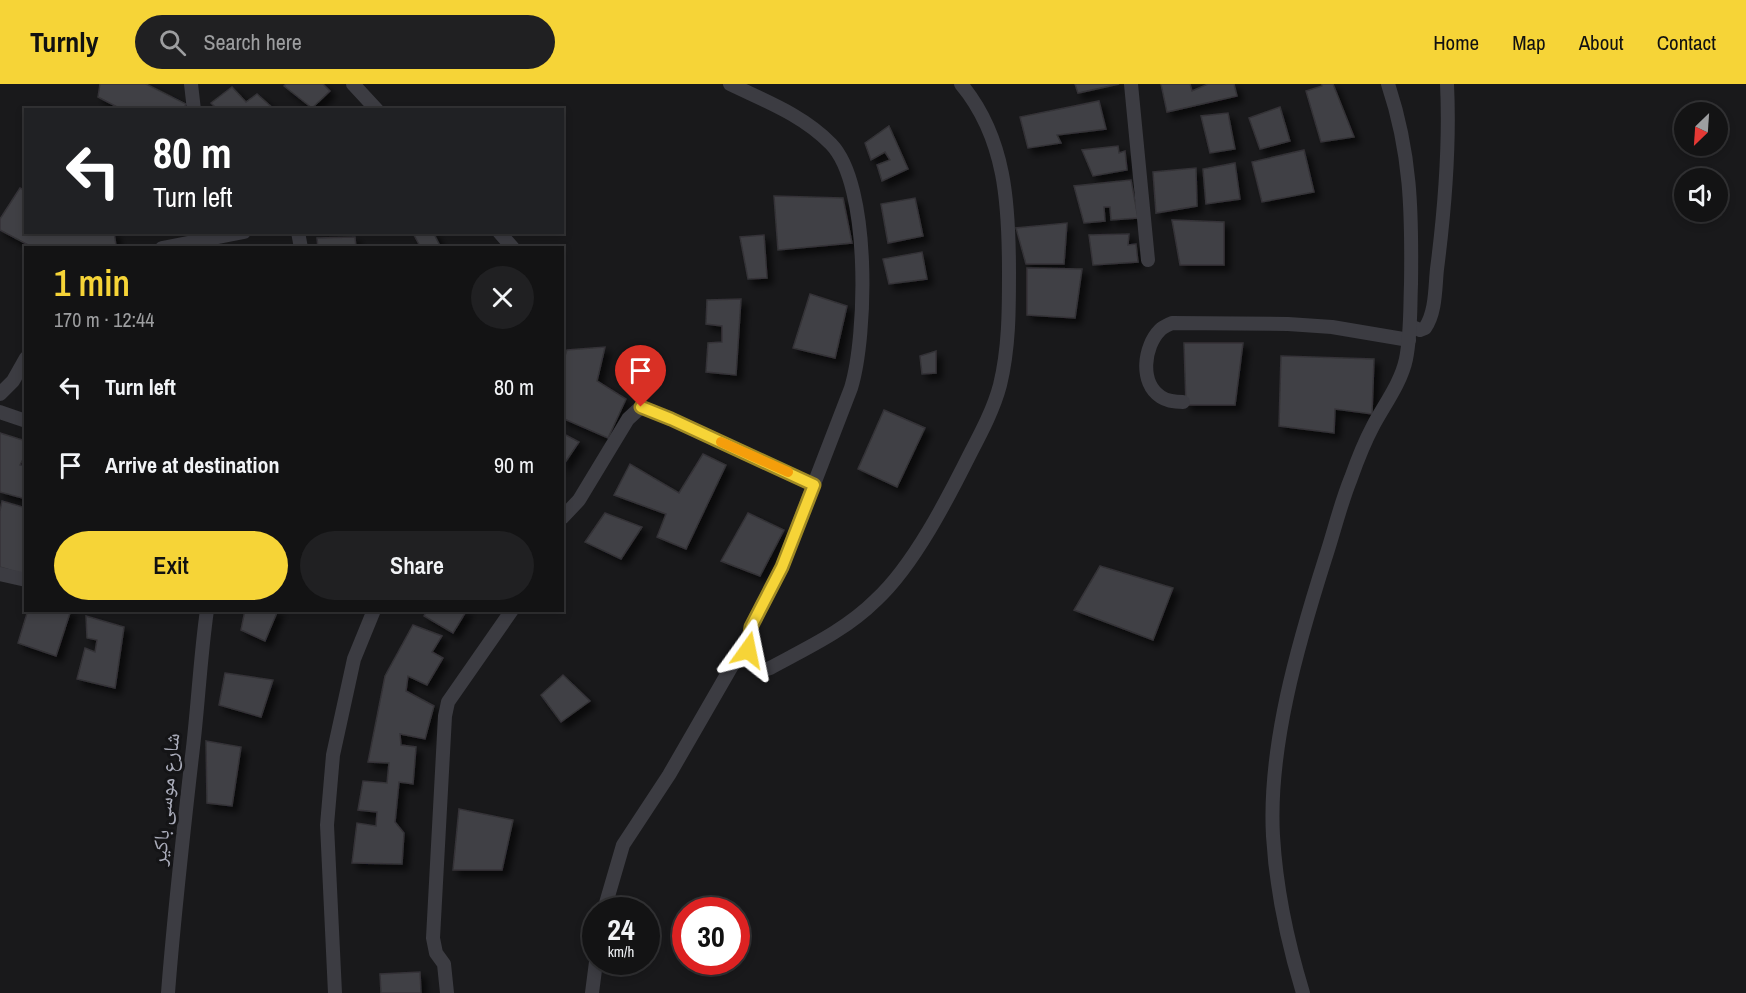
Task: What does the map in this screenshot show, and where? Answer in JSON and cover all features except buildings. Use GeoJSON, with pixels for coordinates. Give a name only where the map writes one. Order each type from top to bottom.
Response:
{"type":"FeatureCollection","features":[{"type":"Feature","properties":{"kind":"street"},"geometry":{"type":"LineString","coordinates":[[191,84],[194,108]]}},
{"type":"Feature","properties":{"kind":"street"},"geometry":{"type":"LineString","coordinates":[[353,84],[375,108]]}},
{"type":"Feature","properties":{"kind":"street"},"geometry":{"type":"LineString","coordinates":[[608,897],[623,845],[669,775],[749,636],[756,617],[782,567],[844,409],[857,366],[862,276],[857,206],[844,163],[833,145],[809,123],[730,84]]}},
{"type":"Feature","properties":{"kind":"street"},"geometry":{"type":"LineString","coordinates":[[749,636],[749,662],[760,671],[842,628],[877,600],[910,558],[942,508],[993,405],[999,387],[1010,321],[1006,196],[993,140],[976,102],[961,84]]}},
{"type":"Feature","properties":{"kind":"street"},"geometry":{"type":"LineString","coordinates":[[1131,84],[1148,260]]}},
{"type":"Feature","properties":{"kind":"street"},"geometry":{"type":"LineString","coordinates":[[1303,993],[1288,940],[1273,837],[1275,771],[1282,725],[1308,616],[1350,480],[1371,429],[1401,374],[1410,333],[1411,194],[1399,120],[1388,84]]}},
{"type":"Feature","properties":{"kind":"street"},"geometry":{"type":"LineString","coordinates":[[1183,402],[1174,402],[1161,397],[1147,377],[1147,354],[1152,341],[1160,329],[1172,323],[1288,324],[1410,333],[1425,328],[1433,307],[1446,193],[1448,124],[1446,84]]}},
{"type":"Feature","properties":{"kind":"street"},"geometry":{"type":"LineString","coordinates":[[171,246],[232,234]]}},
{"type":"Feature","properties":{"kind":"street"},"geometry":{"type":"LineString","coordinates":[[502,234],[511,246]]}},
{"type":"Feature","properties":{"kind":"street"},"geometry":{"type":"LineString","coordinates":[[0,394],[12,381],[24,361]]}},
{"type":"Feature","properties":{"kind":"street"},"geometry":{"type":"LineString","coordinates":[[564,525],[628,419],[641,407],[814,485]]}},
{"type":"Feature","properties":{"kind":"street"},"geometry":{"type":"LineString","coordinates":[[0,412],[24,420]]}},
{"type":"Feature","properties":{"kind":"street"},"geometry":{"type":"LineString","coordinates":[[564,516],[579,500]]}},
{"type":"Feature","properties":{"kind":"street"},"geometry":{"type":"LineString","coordinates":[[0,574],[24,580]]}},
{"type":"Feature","properties":{"kind":"street","name":"شارع موسى باكير"},"geometry":{"type":"LineString","coordinates":[[168,993],[182,835],[193,754],[197,688],[207,612]]}},
{"type":"Feature","properties":{"kind":"street"},"geometry":{"type":"LineString","coordinates":[[335,993],[327,825],[333,755],[354,659],[373,612]]}},
{"type":"Feature","properties":{"kind":"street"},"geometry":{"type":"LineString","coordinates":[[447,993],[444,964],[436,953],[433,938],[445,716],[448,702],[511,612]]}},
{"type":"Feature","properties":{"kind":"street"},"geometry":{"type":"LineString","coordinates":[[592,993],[594,975]]}},
{"type":"Feature","properties":{"kind":"slow traffic"},"geometry":{"type":"LineString","coordinates":[[721,442],[788,472]]}},
{"type":"Feature","properties":{"kind":"route"},"geometry":{"type":"LineString","coordinates":[[641,407],[814,485],[782,567],[751,627],[748,650]]}}]}
